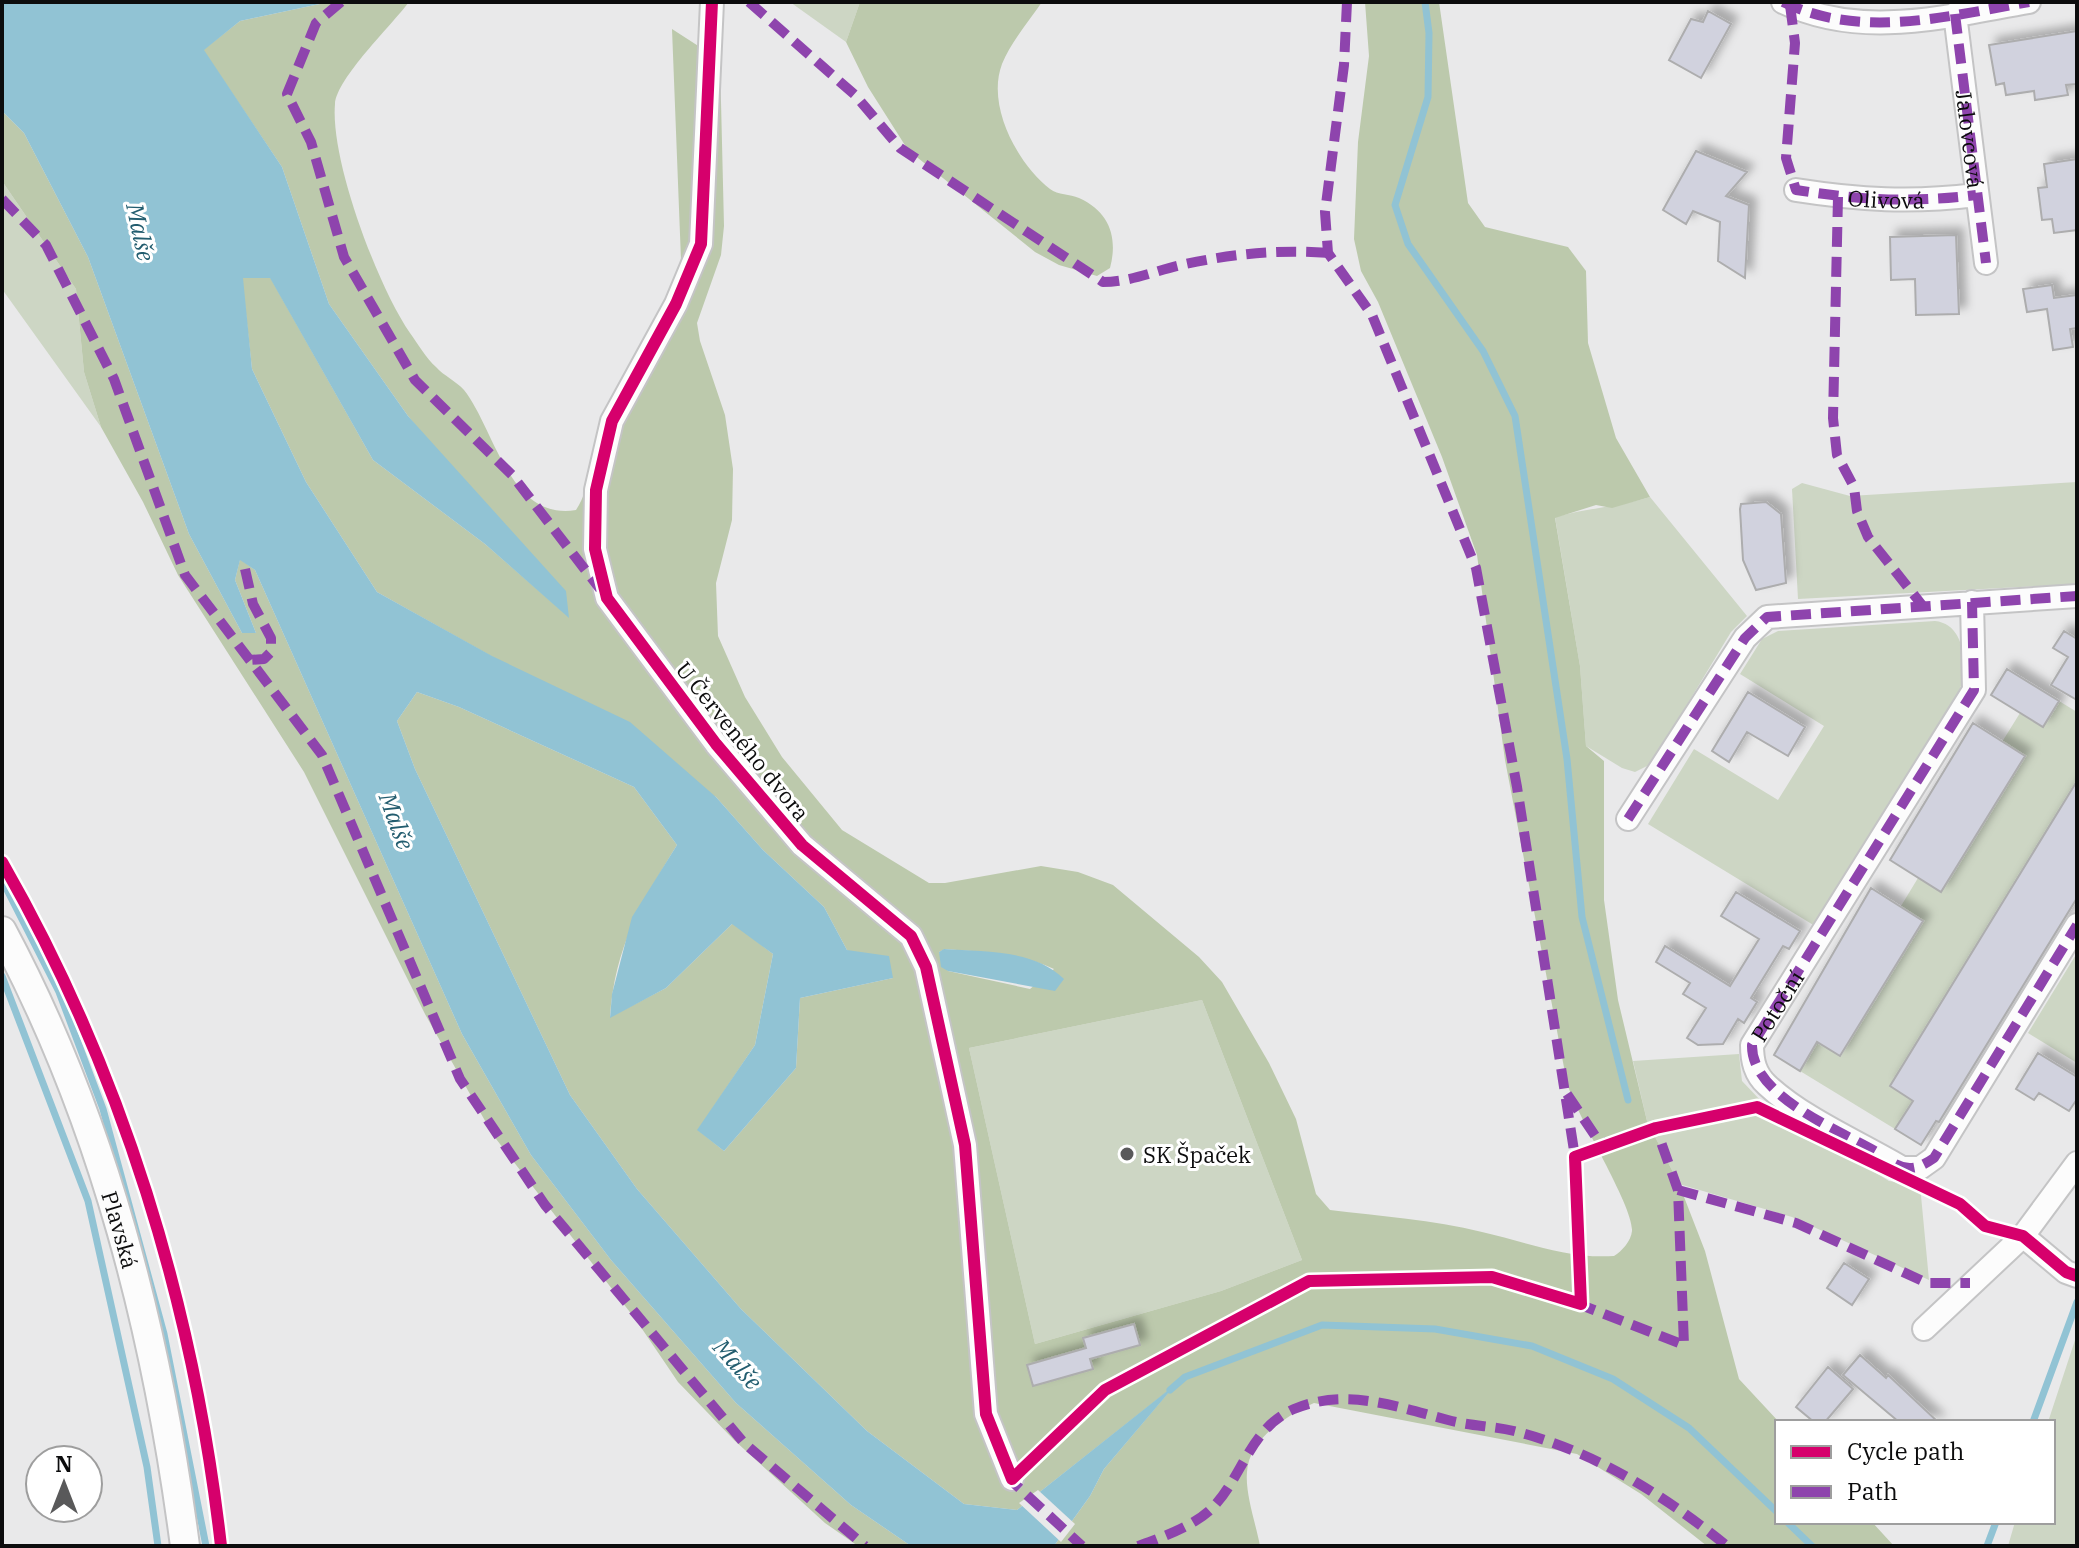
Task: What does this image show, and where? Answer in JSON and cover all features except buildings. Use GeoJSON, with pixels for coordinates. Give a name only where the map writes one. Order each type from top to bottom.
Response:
{"type":"FeatureCollection","features":[{"type":"Feature","properties":{"kind":"street","name":"U Červeného dvora"},"geometry":{"type":"LineString","coordinates":[[712,2],[701,244],[676,304],[612,421],[596,490],[595,549],[607,598],[716,744],[802,845],[911,936],[926,967],[965,1145],[986,1414],[1012,1479]]}},
{"type":"Feature","properties":{"kind":"street"},"geometry":{"type":"LineString","coordinates":[[1783,2],[1831,19],[1867,23],[1904,23],[2029,2]]}},
{"type":"Feature","properties":{"kind":"street","name":"Jalovcová"},"geometry":{"type":"LineString","coordinates":[[1955,14],[1986,263]]}},
{"type":"Feature","properties":{"kind":"street","name":"Olivová"},"geometry":{"type":"LineString","coordinates":[[1796,190],[1872,202],[1924,201],[1976,195]]}},
{"type":"Feature","properties":{"kind":"street"},"geometry":{"type":"LineString","coordinates":[[1628,819],[1745,638],[1767,617],[2077,596]]}},
{"type":"Feature","properties":{"kind":"street","name":"Potoční"},"geometry":{"type":"LineString","coordinates":[[1972,602],[1974,690],[1752,1045],[1752,1062],[1765,1083],[1789,1101],[1902,1168],[1920,1168],[1934,1158],[2077,925]]}},
{"type":"Feature","properties":{"kind":"street","name":"Plavská"},"geometry":{"type":"LineString","coordinates":[[2,931],[58,1051],[94,1142],[130,1253],[155,1360],[185,1546]]}},
{"type":"Feature","properties":{"kind":"street"},"geometry":{"type":"LineString","coordinates":[[1924,1329],[2023,1236],[2077,1163]]}},
{"type":"Feature","properties":{"kind":"street"},"geometry":{"type":"LineString","coordinates":[[2023,1236],[2072,1274]]}},
{"type":"Feature","properties":{"kind":"green space"},"geometry":{"type":"Polygon","coordinates":[[[329,2],[409,2],[355,67],[338,93],[335,128],[348,189],[384,286],[410,333],[432,363],[464,390],[506,469],[519,487],[535,501],[553,510],[576,510],[582,500],[601,421],[666,303],[681,260],[672,29],[720,60],[724,226],[721,255],[697,323],[725,415],[733,469],[732,520],[716,583],[718,636],[745,697],[782,757],[842,830],[929,883],[945,883],[1041,866],[1078,872],[1113,885],[1199,957],[1222,982],[1269,1063],[1296,1119],[1316,1194],[1330,1210],[1445,1224],[1579,1255],[1614,1256],[1630,1238],[1630,1219],[1567,1083],[1505,760],[1477,555],[1442,457],[1378,302],[1361,271],[1354,239],[1358,142],[1369,56],[1365,2],[1439,2],[1468,203],[1485,227],[1568,247],[1586,271],[1588,343],[1616,438],[1650,497],[1612,508],[1596,505],[1555,518],[1580,666],[1586,746],[1604,761],[1604,900],[1618,1000],[1647,1121],[1679,1184],[1705,1251],[1739,1379],[1777,1420],[1775,1524],[1874,1524],[1894,1546],[1707,1546],[1641,1494],[1577,1454],[1314,1403],[1271,1430],[1249,1460],[1248,1490],[1260,1546],[1054,1546],[1090,1496],[1104,1469],[1173,1387],[1017,1510],[964,1504],[867,1431],[741,1309],[637,1189],[570,1095],[415,769],[397,721],[417,692],[459,707],[634,787],[677,845],[632,926],[618,968],[610,1017],[666,988],[733,923],[773,954],[755,1045],[698,1130],[724,1151],[796,1068],[800,998],[893,978],[847,950],[824,907],[763,850],[716,797],[491,656],[377,592],[306,482],[252,369],[242,278],[270,277],[373,460],[485,544],[569,617],[408,416],[329,304],[282,167],[203,50],[240,21],[329,2]],[[945,949],[939,952],[948,971],[1030,989],[1054,969],[1014,956],[945,949]],[[1202,1000],[969,1048],[1035,1344],[1221,1291],[1302,1260],[1202,1000]]]}},
{"type":"Feature","properties":{"kind":"green space"},"geometry":{"type":"Polygon","coordinates":[[[790,2],[860,2],[846,42],[790,2]]]}},
{"type":"Feature","properties":{"kind":"green space"},"geometry":{"type":"Polygon","coordinates":[[[860,2],[1042,2],[1002,64],[998,98],[1002,115],[1017,150],[1038,178],[1053,191],[1090,204],[1105,218],[1113,246],[1110,268],[1097,276],[1059,265],[1035,252],[908,150],[868,87],[846,42],[860,2]]]}},
{"type":"Feature","properties":{"kind":"green space"},"geometry":{"type":"Polygon","coordinates":[[[2,111],[24,133],[88,257],[189,534],[242,633],[256,633],[235,580],[240,559],[255,570],[462,1034],[531,1155],[611,1260],[736,1403],[851,1505],[911,1546],[858,1546],[825,1523],[734,1440],[678,1382],[636,1320],[493,1135],[425,1014],[304,772],[178,575],[143,502],[101,427],[84,372],[76,289],[2,181],[2,111]]]}},
{"type":"Feature","properties":{"kind":"green space"},"geometry":{"type":"Polygon","coordinates":[[[2,181],[76,289],[84,372],[101,427],[2,289],[2,181]]]}},
{"type":"Feature","properties":{"kind":"green space"},"geometry":{"type":"Polygon","coordinates":[[[2077,482],[2077,584],[1798,599],[1792,489],[1802,483],[1850,496],[2077,482]]]}},
{"type":"Feature","properties":{"kind":"green space"},"geometry":{"type":"Polygon","coordinates":[[[1650,497],[1747,616],[1731,632],[1651,764],[1635,772],[1622,768],[1586,746],[1580,666],[1555,517],[1650,497]]]}},
{"type":"Feature","properties":{"kind":"green space"},"geometry":{"type":"Polygon","coordinates":[[[1935,621],[1953,630],[1962,647],[1964,669],[1960,689],[1815,926],[1648,824],[1694,749],[1778,800],[1824,726],[1740,674],[1762,639],[1778,631],[1935,621]]]}},
{"type":"Feature","properties":{"kind":"green space"},"geometry":{"type":"Polygon","coordinates":[[[2059,701],[2077,712],[2077,788],[1890,1086],[1913,1101],[1895,1129],[1800,1071],[1817,1042],[1841,1056],[1856,1030],[1834,1016],[1851,987],[1875,1001],[1890,975],[1867,961],[1907,946],[1923,921],[1901,906],[1918,878],[1941,892],[1957,866],[1952,823],[1975,837],[1991,811],[2002,742],[2020,713],[2042,727],[2059,701]]]}},
{"type":"Feature","properties":{"kind":"green space"},"geometry":{"type":"Polygon","coordinates":[[[2077,953],[2077,1063],[2028,1033],[2077,953]]]}},
{"type":"Feature","properties":{"kind":"green space","name":"SK Špaček"},"geometry":{"type":"Polygon","coordinates":[[[1202,1000],[1302,1260],[1221,1291],[1035,1344],[969,1048],[1202,1000]]]}},
{"type":"Feature","properties":{"kind":"green space"},"geometry":{"type":"Polygon","coordinates":[[[1739,1054],[1742,1081],[1763,1103],[1889,1181],[1920,1185],[1929,1280],[1792,1217],[1679,1184],[1647,1121],[1633,1061],[1739,1054]]]}},
{"type":"Feature","properties":{"kind":"green space"},"geometry":{"type":"Polygon","coordinates":[[[2077,1334],[2077,1546],[2008,1546],[2014,1524],[2055,1524],[2055,1420],[2049,1420],[2077,1334]]]}},
{"type":"Feature","properties":{"kind":"water","name":"Malše"},"geometry":{"type":"Polygon","coordinates":[[[2,2],[329,2],[240,21],[204,50],[282,167],[329,304],[408,416],[566,591],[569,618],[485,544],[373,460],[270,278],[243,278],[252,369],[306,482],[377,592],[492,656],[630,722],[716,797],[763,850],[824,907],[847,950],[889,956],[893,978],[800,998],[796,1068],[724,1151],[697,1130],[755,1045],[773,954],[732,924],[666,988],[610,1018],[612,994],[632,917],[677,845],[634,787],[459,707],[417,692],[397,721],[415,769],[570,1095],[637,1189],[741,1309],[867,1431],[964,1504],[1017,1510],[1176,1384],[1104,1469],[1090,1496],[1054,1546],[911,1546],[851,1505],[736,1403],[611,1260],[531,1155],[462,1034],[255,570],[240,560],[235,580],[256,633],[242,633],[189,534],[88,257],[24,133],[2,111],[2,2]]]}},
{"type":"Feature","properties":{"kind":"water"},"geometry":{"type":"Polygon","coordinates":[[[944,949],[1023,957],[1052,969],[1064,979],[1055,991],[948,971],[941,967],[939,952],[944,949]]]}},
{"type":"Feature","properties":{"kind":"pier"},"geometry":{"type":"Polygon","coordinates":[[[1038,1490],[1075,1524],[1061,1542],[1019,1503],[1038,1490]]]}},
{"type":"Feature","properties":{"kind":"waterway"},"geometry":{"type":"LineString","coordinates":[[1425,2],[1429,33],[1428,97],[1395,205],[1408,244],[1483,351],[1515,416],[1567,759],[1582,917],[1628,1100]]}},
{"type":"Feature","properties":{"kind":"waterway"},"geometry":{"type":"LineString","coordinates":[[2,880],[59,992],[103,1109],[164,1334],[206,1546]]}},
{"type":"Feature","properties":{"kind":"waterway"},"geometry":{"type":"LineString","coordinates":[[2,976],[88,1201],[147,1467],[158,1546]]}},
{"type":"Feature","properties":{"kind":"waterway"},"geometry":{"type":"LineString","coordinates":[[2034,1420],[2077,1302]]}},
{"type":"Feature","properties":{"kind":"waterway"},"geometry":{"type":"LineString","coordinates":[[1170,1390],[1185,1377],[1322,1325],[1435,1329],[1532,1346],[1613,1379],[1689,1428],[1775,1510]]}},
{"type":"Feature","properties":{"kind":"waterway"},"geometry":{"type":"LineString","coordinates":[[1789,1524],[1812,1546]]}},
{"type":"Feature","properties":{"kind":"waterway"},"geometry":{"type":"LineString","coordinates":[[1987,1546],[1995,1524]]}},
{"type":"Feature","properties":{"kind":"marked path"},"geometry":{"type":"LineString","coordinates":[[341,2],[316,23],[287,94],[311,142],[344,257],[415,380],[512,475],[600,589]]}},
{"type":"Feature","properties":{"kind":"marked path"},"geometry":{"type":"LineString","coordinates":[[749,2],[855,95],[900,148],[1103,282],[1236,255],[1328,253]]}},
{"type":"Feature","properties":{"kind":"marked path"},"geometry":{"type":"LineString","coordinates":[[1347,2],[1344,65],[1325,212],[1328,253],[1372,315],[1476,568],[1517,787],[1575,1157]]}},
{"type":"Feature","properties":{"kind":"marked path"},"geometry":{"type":"LineString","coordinates":[[1783,2],[1843,20],[1874,22],[1905,22],[2029,2]]}},
{"type":"Feature","properties":{"kind":"marked path"},"geometry":{"type":"LineString","coordinates":[[1790,5],[1795,43],[1786,158],[1796,190],[1886,199],[1976,195]]}},
{"type":"Feature","properties":{"kind":"marked path"},"geometry":{"type":"LineString","coordinates":[[1955,14],[1986,263]]}},
{"type":"Feature","properties":{"kind":"marked path"},"geometry":{"type":"LineString","coordinates":[[1838,197],[1833,418],[1837,455],[1854,487],[1857,511],[1868,537],[1922,605]]}},
{"type":"Feature","properties":{"kind":"marked path"},"geometry":{"type":"LineString","coordinates":[[2,199],[46,245],[114,379],[185,575],[322,755],[460,1079],[545,1205],[744,1443],[865,1546]]}},
{"type":"Feature","properties":{"kind":"marked path"},"geometry":{"type":"LineString","coordinates":[[245,569],[253,604],[271,638],[271,652],[264,659],[249,660]]}},
{"type":"Feature","properties":{"kind":"marked path"},"geometry":{"type":"LineString","coordinates":[[1628,819],[1745,638],[1767,617],[2077,596]]}},
{"type":"Feature","properties":{"kind":"marked path"},"geometry":{"type":"LineString","coordinates":[[1875,1151],[1819,1121],[1780,1095],[1765,1080],[1755,1063],[1752,1045],[1974,690],[1972,602]]}},
{"type":"Feature","properties":{"kind":"marked path"},"geometry":{"type":"LineString","coordinates":[[1895,1164],[1915,1167],[1934,1158],[2077,925]]}},
{"type":"Feature","properties":{"kind":"marked path"},"geometry":{"type":"LineString","coordinates":[[1567,1094],[1598,1140],[1609,1145]]}},
{"type":"Feature","properties":{"kind":"marked path"},"geometry":{"type":"LineString","coordinates":[[1576,1303],[1684,1345],[1678,1190],[1656,1128]]}},
{"type":"Feature","properties":{"kind":"marked path"},"geometry":{"type":"LineString","coordinates":[[1678,1190],[1796,1223],[1927,1283],[1970,1283]]}},
{"type":"Feature","properties":{"kind":"marked path"},"geometry":{"type":"LineString","coordinates":[[1138,1546],[1184,1527],[1209,1511],[1230,1485],[1256,1442],[1278,1418],[1313,1403],[1352,1399],[1391,1405],[1456,1422],[1514,1431],[1572,1450],[1653,1492],[1727,1546]]}},
{"type":"Feature","properties":{"kind":"marked path"},"geometry":{"type":"LineString","coordinates":[[1018,1474],[1012,1479],[1015,1484],[1082,1546]]}},
{"type":"Feature","properties":{"kind":"cycle path"},"geometry":{"type":"LineString","coordinates":[[712,2],[701,244],[676,304],[612,421],[596,490],[595,549],[607,598],[716,744],[802,845],[911,936],[926,967],[965,1145],[986,1414],[1012,1479],[1105,1390],[1309,1281],[1492,1277],[1581,1304],[1575,1157],[1656,1128],[1757,1107],[1960,1204],[1985,1226],[2023,1236],[2066,1272],[2077,1276]]}},
{"type":"Feature","properties":{"kind":"cycle path"},"geometry":{"type":"LineString","coordinates":[[2,862],[45,942],[83,1023],[117,1107],[146,1192],[192,1367],[209,1456],[221,1546]]}},
{"type":"Feature","properties":{"kind":"place","name":"SK Špaček"},"geometry":{"type":"Point","coordinates":[1127,1154]}}]}
